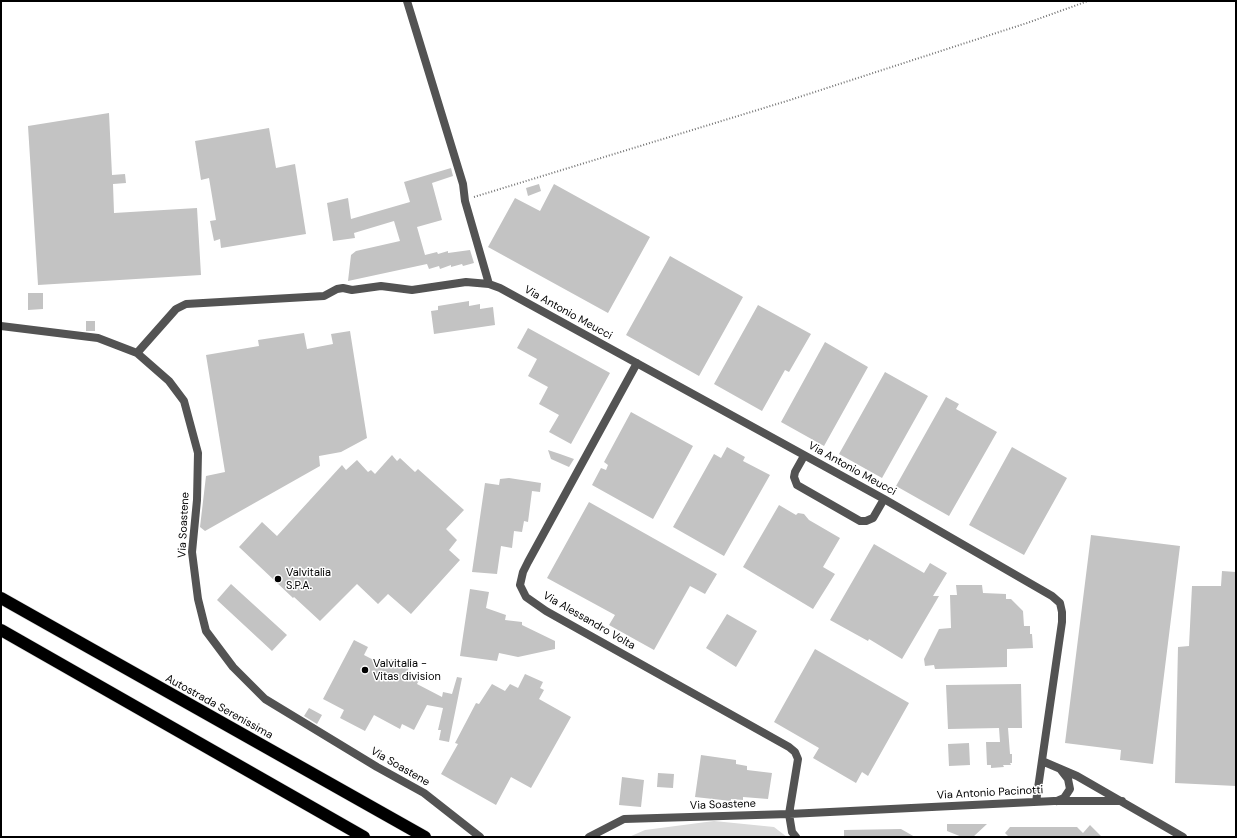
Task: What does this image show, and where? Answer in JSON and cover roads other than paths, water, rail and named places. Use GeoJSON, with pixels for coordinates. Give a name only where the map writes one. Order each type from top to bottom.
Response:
{"type":"FeatureCollection","features":[{"type":"Feature","properties":{"kind":"highway","name":"Autostrada Serenissima"},"geometry":{"type":"LineString","coordinates":[[1,598],[425,837]]}},
{"type":"Feature","properties":{"kind":"highway"},"geometry":{"type":"LineString","coordinates":[[1,630],[364,837]]}},
{"type":"Feature","properties":{"kind":"street"},"geometry":{"type":"LineString","coordinates":[[407,1],[463,184],[465,202],[489,284]]}},
{"type":"Feature","properties":{"kind":"street","name":"Via Antonio Meucci"},"geometry":{"type":"LineString","coordinates":[[137,353],[176,309],[186,304],[324,296],[343,288],[352,290],[380,286],[412,290],[466,282],[489,284],[500,288],[884,500],[1052,596],[1060,603],[1062,622],[1036,802]]}},
{"type":"Feature","properties":{"kind":"street","name":"Via Soastene"},"geometry":{"type":"LineString","coordinates":[[1,326],[98,338],[137,353],[169,381],[184,401],[198,453],[197,500],[192,552],[198,599],[206,631],[233,666],[265,700],[377,767],[424,793],[480,837]]}},
{"type":"Feature","properties":{"kind":"street","name":"Via Alessandro Volta"},"geometry":{"type":"LineString","coordinates":[[637,363],[528,562],[523,572],[520,585],[526,597],[546,611],[789,747],[795,752],[798,759],[789,814]]}},
{"type":"Feature","properties":{"kind":"street"},"geometry":{"type":"LineString","coordinates":[[804,456],[794,477],[797,485],[860,521],[866,521],[872,518],[884,500]]}},
{"type":"Feature","properties":{"kind":"street"},"geometry":{"type":"LineString","coordinates":[[1042,761],[1077,776],[1184,837]]}},
{"type":"Feature","properties":{"kind":"street"},"geometry":{"type":"LineString","coordinates":[[1054,801],[1060,801],[1064,798],[1070,789],[1068,779],[1060,769]]}},
{"type":"Feature","properties":{"kind":"street","name":"Via Antonio Pacinotti"},"geometry":{"type":"LineString","coordinates":[[789,814],[1054,801],[1122,801]]}},
{"type":"Feature","properties":{"kind":"street"},"geometry":{"type":"LineString","coordinates":[[789,814],[792,832],[796,837]]}},
{"type":"Feature","properties":{"kind":"street","name":"Via Soastene"},"geometry":{"type":"LineString","coordinates":[[588,837],[624,819],[789,814]]}},
{"type":"Feature","properties":{"kind":"place","name":"Valvitalia S.P.A."},"geometry":{"type":"Point","coordinates":[278,579]}},
{"type":"Feature","properties":{"kind":"place","name":"Valvitalia - Vitas division"},"geometry":{"type":"Point","coordinates":[365,670]}}]}
